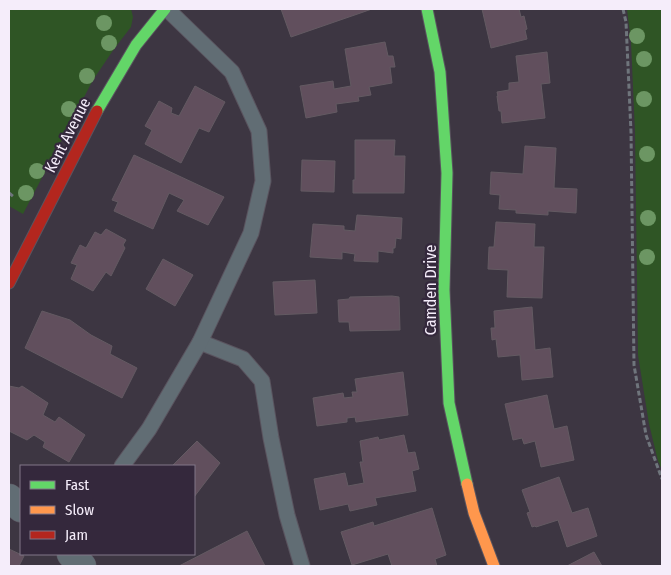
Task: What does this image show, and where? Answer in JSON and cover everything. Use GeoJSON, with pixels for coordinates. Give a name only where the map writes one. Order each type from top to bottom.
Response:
{"type":"FeatureCollection","features":[{"type":"Feature","properties":{"kind":"street","name":"Kent Avenue"},"geometry":{"type":"LineString","coordinates":[[9,283],[99,106],[136,45],[166,9]]}},
{"type":"Feature","properties":{"kind":"street","name":"Camden Drive"},"geometry":{"type":"LineString","coordinates":[[427,9],[440,72],[447,173],[444,290],[449,403],[474,513],[494,566]]}},
{"type":"Feature","properties":{"kind":"street"},"geometry":{"type":"LineString","coordinates":[[9,498],[20,507]]}},
{"type":"Feature","properties":{"kind":"street"},"geometry":{"type":"LineString","coordinates":[[73,555],[82,566]]}},
{"type":"Feature","properties":{"kind":"lane"},"geometry":{"type":"LineString","coordinates":[[123,465],[149,429],[200,342],[250,233],[263,181],[259,131],[232,72],[166,9]]}},
{"type":"Feature","properties":{"kind":"lane"},"geometry":{"type":"LineString","coordinates":[[200,342],[243,359],[262,381],[271,438],[287,515],[302,566]]}},
{"type":"Feature","properties":{"kind":"path"},"geometry":{"type":"LineString","coordinates":[[623,9],[626,22],[631,132],[634,365],[646,434],[662,479]]}},
{"type":"Feature","properties":{"kind":"path"},"geometry":{"type":"LineString","coordinates":[[9,193],[14,197]]}},
{"type":"Feature","properties":{"kind":"green space"},"geometry":{"type":"Polygon","coordinates":[[[9,9],[131,9],[133,17],[131,27],[93,80],[23,214],[9,206],[9,9]]]}},
{"type":"Feature","properties":{"kind":"green space"},"geometry":{"type":"Polygon","coordinates":[[[627,9],[662,9],[662,470],[649,424],[638,355],[635,132],[631,42],[627,9]]]}},
{"type":"Feature","properties":{"kind":"building"},"geometry":{"type":"Polygon","coordinates":[[[281,9],[372,9],[291,37],[281,9]]]}},
{"type":"Feature","properties":{"kind":"building"},"geometry":{"type":"Polygon","coordinates":[[[482,9],[519,9],[521,17],[524,16],[527,39],[491,48],[482,9]]]}},
{"type":"Feature","properties":{"kind":"building"},"geometry":{"type":"Polygon","coordinates":[[[385,42],[388,56],[393,56],[395,67],[390,67],[392,83],[369,87],[371,95],[358,97],[359,101],[336,104],[337,112],[306,118],[300,86],[333,81],[334,89],[351,86],[345,49],[385,42]]]}},
{"type":"Feature","properties":{"kind":"building"},"geometry":{"type":"Polygon","coordinates":[[[547,52],[550,83],[541,84],[545,118],[502,123],[497,92],[509,90],[509,83],[519,82],[516,56],[547,52]]]}},
{"type":"Feature","properties":{"kind":"building"},"geometry":{"type":"Polygon","coordinates":[[[195,86],[225,102],[209,132],[199,128],[181,163],[145,144],[152,130],[145,126],[159,101],[172,108],[171,113],[179,116],[195,86]]]}},
{"type":"Feature","properties":{"kind":"building"},"geometry":{"type":"Polygon","coordinates":[[[355,140],[395,140],[394,156],[405,156],[404,193],[353,193],[353,180],[355,180],[355,140]]]}},
{"type":"Feature","properties":{"kind":"building"},"geometry":{"type":"Polygon","coordinates":[[[525,146],[556,148],[554,188],[577,189],[576,213],[548,211],[548,215],[516,213],[516,210],[499,209],[500,195],[490,194],[491,172],[523,174],[525,146]]]}},
{"type":"Feature","properties":{"kind":"building"},"geometry":{"type":"Polygon","coordinates":[[[134,155],[224,197],[208,225],[177,211],[184,200],[169,193],[153,229],[114,211],[118,202],[112,200],[134,155]]]}},
{"type":"Feature","properties":{"kind":"building"},"geometry":{"type":"Polygon","coordinates":[[[302,160],[335,161],[334,192],[301,191],[302,160]]]}},
{"type":"Feature","properties":{"kind":"building"},"geometry":{"type":"Polygon","coordinates":[[[357,215],[402,218],[401,239],[396,238],[393,253],[378,251],[378,262],[354,261],[355,254],[342,252],[342,259],[310,257],[313,224],[344,226],[344,230],[355,231],[357,215]]]}},
{"type":"Feature","properties":{"kind":"building"},"geometry":{"type":"Polygon","coordinates":[[[496,222],[535,224],[534,247],[544,247],[542,298],[507,297],[508,270],[488,269],[489,247],[494,247],[496,222]]]}},
{"type":"Feature","properties":{"kind":"building"},"geometry":{"type":"Polygon","coordinates":[[[106,229],[126,240],[123,245],[125,248],[111,276],[106,272],[93,291],[71,279],[77,265],[71,263],[80,245],[86,248],[95,232],[101,235],[106,229]]]}},
{"type":"Feature","properties":{"kind":"building"},"geometry":{"type":"Polygon","coordinates":[[[163,259],[193,275],[175,306],[146,289],[163,259]]]}},
{"type":"Feature","properties":{"kind":"building"},"geometry":{"type":"Polygon","coordinates":[[[315,280],[317,313],[275,315],[273,282],[315,280]]]}},
{"type":"Feature","properties":{"kind":"building"},"geometry":{"type":"Polygon","coordinates":[[[350,297],[399,297],[400,330],[350,331],[349,322],[339,322],[338,300],[349,299],[350,297]]]}},
{"type":"Feature","properties":{"kind":"building"},"geometry":{"type":"Polygon","coordinates":[[[532,307],[535,350],[550,348],[553,377],[522,380],[520,355],[498,357],[496,339],[492,340],[491,328],[495,328],[494,311],[532,307]]]}},
{"type":"Feature","properties":{"kind":"building"},"geometry":{"type":"Polygon","coordinates":[[[42,311],[70,320],[91,335],[112,346],[110,354],[137,368],[122,398],[25,348],[42,311]]]}},
{"type":"Feature","properties":{"kind":"building"},"geometry":{"type":"Polygon","coordinates":[[[403,372],[408,415],[356,422],[355,417],[347,418],[347,422],[317,426],[313,398],[343,393],[344,398],[353,397],[352,392],[357,392],[355,379],[403,372]]]}},
{"type":"Feature","properties":{"kind":"building"},"geometry":{"type":"Polygon","coordinates":[[[9,386],[19,388],[22,386],[48,403],[43,415],[55,422],[59,417],[85,435],[69,462],[43,447],[45,442],[34,435],[27,440],[9,431],[9,386]]]}},
{"type":"Feature","properties":{"kind":"building"},"geometry":{"type":"Polygon","coordinates":[[[547,395],[554,429],[567,426],[574,460],[541,467],[535,441],[524,444],[522,438],[513,440],[505,404],[547,395]]]}},
{"type":"Feature","properties":{"kind":"building"},"geometry":{"type":"Polygon","coordinates":[[[404,435],[408,453],[415,452],[419,469],[412,471],[416,491],[375,498],[377,505],[350,511],[348,504],[320,510],[314,479],[345,473],[348,486],[364,483],[360,462],[363,462],[360,441],[378,437],[379,440],[404,435]]]}},
{"type":"Feature","properties":{"kind":"building"},"geometry":{"type":"Polygon","coordinates":[[[197,441],[220,463],[195,496],[195,465],[173,465],[197,441]]]}},
{"type":"Feature","properties":{"kind":"building"},"geometry":{"type":"Polygon","coordinates":[[[559,477],[572,513],[588,508],[597,536],[567,547],[558,520],[532,527],[527,513],[530,512],[522,490],[559,477]]]}},
{"type":"Feature","properties":{"kind":"building"},"geometry":{"type":"Polygon","coordinates":[[[432,508],[446,555],[435,559],[437,566],[392,566],[388,554],[352,565],[341,532],[373,522],[374,526],[432,508]]]}},
{"type":"Feature","properties":{"kind":"building"},"geometry":{"type":"Polygon","coordinates":[[[247,531],[265,566],[179,566],[247,531]]]}},
{"type":"Feature","properties":{"kind":"building"},"geometry":{"type":"Polygon","coordinates":[[[9,549],[24,556],[19,566],[9,566],[9,549]]]}},
{"type":"Feature","properties":{"kind":"building"},"geometry":{"type":"Polygon","coordinates":[[[594,552],[602,566],[567,566],[594,552]]]}},
{"type":"Feature","properties":{"kind":"traffic: fast"},"geometry":{"type":"LineString","coordinates":[[97,111],[136,45],[165,9]]}},
{"type":"Feature","properties":{"kind":"traffic: fast"},"geometry":{"type":"LineString","coordinates":[[427,9],[440,72],[447,173],[444,290],[449,403],[467,484]]}},
{"type":"Feature","properties":{"kind":"traffic: slow"},"geometry":{"type":"LineString","coordinates":[[467,484],[474,513],[494,566]]}},
{"type":"Feature","properties":{"kind":"traffic: jam"},"geometry":{"type":"LineString","coordinates":[[9,283],[97,111]]}}]}
